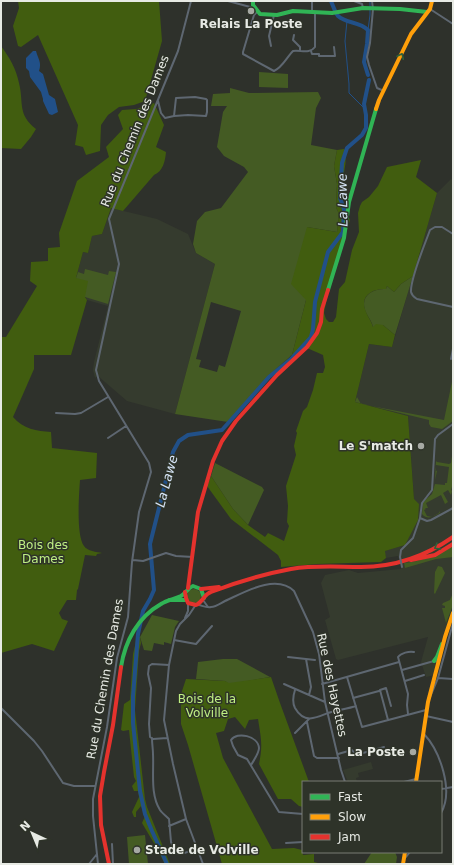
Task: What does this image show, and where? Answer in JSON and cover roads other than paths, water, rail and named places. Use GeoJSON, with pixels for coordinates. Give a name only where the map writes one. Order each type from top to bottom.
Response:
{"type":"FeatureCollection","features":[{"type":"Feature","properties":{"kind":"main road"},"geometry":{"type":"LineString","coordinates":[[253,1],[256,10],[260,14],[274,15],[293,11],[336,13],[363,8],[428,11]]}},
{"type":"Feature","properties":{"kind":"main road"},"geometry":{"type":"LineString","coordinates":[[109,864],[100,818],[100,796],[126,649],[133,632],[145,616],[158,606],[181,596],[188,588],[191,575],[194,536],[201,499],[213,461],[222,441],[256,397],[313,340],[321,322],[322,309],[345,231],[349,202],[379,100],[411,34],[428,11],[432,1]]}},
{"type":"Feature","properties":{"kind":"main road"},"geometry":{"type":"LineString","coordinates":[[409,560],[432,550],[453,537]]}},
{"type":"Feature","properties":{"kind":"main road"},"geometry":{"type":"LineString","coordinates":[[169,600],[197,605],[207,593],[275,572],[305,567],[378,566],[421,559],[435,555],[453,544]]}},
{"type":"Feature","properties":{"kind":"main road"},"geometry":{"type":"LineString","coordinates":[[191,575],[193,582],[204,593],[204,598]]}},
{"type":"Feature","properties":{"kind":"main road"},"geometry":{"type":"LineString","coordinates":[[188,588],[197,586]]}},
{"type":"Feature","properties":{"kind":"main road"},"geometry":{"type":"LineString","coordinates":[[201,589],[223,587]]}},
{"type":"Feature","properties":{"kind":"main road"},"geometry":{"type":"LineString","coordinates":[[185,592],[187,602]]}},
{"type":"Feature","properties":{"kind":"main road"},"geometry":{"type":"LineString","coordinates":[[417,781],[428,702],[438,662],[452,622],[453,613]]}},
{"type":"Feature","properties":{"kind":"main road"},"geometry":{"type":"LineString","coordinates":[[404,864],[405,853]]}},
{"type":"Feature","properties":{"kind":"street","name":"Rue du Chemin des Dames"},"geometry":{"type":"LineString","coordinates":[[98,864],[92,810],[95,786],[107,727],[117,658],[128,617],[139,512],[151,472],[149,463],[99,381],[96,370],[119,264],[109,219],[178,51],[191,1]]}},
{"type":"Feature","properties":{"kind":"street"},"geometry":{"type":"LineString","coordinates":[[228,1],[256,10],[243,54],[274,70],[278,69],[293,51],[311,51],[312,54],[319,54],[319,56],[335,56],[334,46]]}},
{"type":"Feature","properties":{"kind":"street"},"geometry":{"type":"LineString","coordinates":[[311,51],[314,47],[315,31],[312,1]]}},
{"type":"Feature","properties":{"kind":"street"},"geometry":{"type":"LineString","coordinates":[[354,1],[362,4],[363,8]]}},
{"type":"Feature","properties":{"kind":"street"},"geometry":{"type":"LineString","coordinates":[[372,1],[370,43],[367,57],[377,88],[384,91]]}},
{"type":"Feature","properties":{"kind":"street"},"geometry":{"type":"LineString","coordinates":[[428,11],[453,24]]}},
{"type":"Feature","properties":{"kind":"street"},"geometry":{"type":"LineString","coordinates":[[271,46],[268,36],[274,15]]}},
{"type":"Feature","properties":{"kind":"street"},"geometry":{"type":"LineString","coordinates":[[294,35],[293,40],[300,47],[300,51]]}},
{"type":"Feature","properties":{"kind":"street"},"geometry":{"type":"LineString","coordinates":[[158,101],[163,116],[168,118],[174,116],[206,116],[207,100],[195,97],[176,98],[174,116]]}},
{"type":"Feature","properties":{"kind":"street"},"geometry":{"type":"LineString","coordinates":[[453,234],[442,227],[435,227],[430,230],[415,272],[411,291],[413,296],[417,299],[453,307]]}},
{"type":"Feature","properties":{"kind":"street"},"geometry":{"type":"LineString","coordinates":[[451,359],[453,349]]}},
{"type":"Feature","properties":{"kind":"street"},"geometry":{"type":"LineString","coordinates":[[56,413],[82,413],[108,397]]}},
{"type":"Feature","properties":{"kind":"street"},"geometry":{"type":"LineString","coordinates":[[402,567],[400,550],[413,538],[420,518],[422,503],[432,490],[435,438],[453,424]]}},
{"type":"Feature","properties":{"kind":"street"},"geometry":{"type":"LineString","coordinates":[[108,438],[126,426]]}},
{"type":"Feature","properties":{"kind":"street"},"geometry":{"type":"LineString","coordinates":[[420,518],[431,520],[453,508]]}},
{"type":"Feature","properties":{"kind":"street"},"geometry":{"type":"LineString","coordinates":[[133,560],[143,561],[166,553],[176,556],[192,557]]}},
{"type":"Feature","properties":{"kind":"street","name":"Rue des Hayettes"},"geometry":{"type":"LineString","coordinates":[[208,607],[213,607],[254,588],[271,584],[289,586],[294,591],[313,632],[319,654],[325,702],[345,781]]}},
{"type":"Feature","properties":{"kind":"street"},"geometry":{"type":"LineString","coordinates":[[204,598],[208,607]]}},
{"type":"Feature","properties":{"kind":"street"},"geometry":{"type":"LineString","coordinates":[[184,619],[188,611],[187,602]]}},
{"type":"Feature","properties":{"kind":"street"},"geometry":{"type":"LineString","coordinates":[[203,864],[186,819],[164,720],[169,665],[178,627],[197,605],[208,607]]}},
{"type":"Feature","properties":{"kind":"street"},"geometry":{"type":"LineString","coordinates":[[428,702],[438,678],[438,662],[452,622]]}},
{"type":"Feature","properties":{"kind":"street"},"geometry":{"type":"LineString","coordinates":[[174,640],[196,644],[212,626]]}},
{"type":"Feature","properties":{"kind":"street"},"geometry":{"type":"LineString","coordinates":[[408,714],[408,694],[399,655],[414,652]]}},
{"type":"Feature","properties":{"kind":"street"},"geometry":{"type":"LineString","coordinates":[[288,657],[314,660]]}},
{"type":"Feature","properties":{"kind":"street"},"geometry":{"type":"LineString","coordinates":[[306,659],[311,686],[308,695]]}},
{"type":"Feature","properties":{"kind":"street"},"geometry":{"type":"LineString","coordinates":[[322,684],[400,662]]}},
{"type":"Feature","properties":{"kind":"street"},"geometry":{"type":"LineString","coordinates":[[402,670],[438,662]]}},
{"type":"Feature","properties":{"kind":"street"},"geometry":{"type":"LineString","coordinates":[[169,665],[153,663],[149,666],[148,674],[151,688],[149,724],[154,755],[152,771],[156,799],[160,810],[168,817],[171,842],[176,853],[178,854],[192,850]]}},
{"type":"Feature","properties":{"kind":"street"},"geometry":{"type":"LineString","coordinates":[[405,680],[424,675]]}},
{"type":"Feature","properties":{"kind":"street"},"geometry":{"type":"LineString","coordinates":[[347,677],[361,725],[364,727],[427,710]]}},
{"type":"Feature","properties":{"kind":"street"},"geometry":{"type":"LineString","coordinates":[[438,678],[453,679]]}},
{"type":"Feature","properties":{"kind":"street"},"geometry":{"type":"LineString","coordinates":[[284,684],[325,702]]}},
{"type":"Feature","properties":{"kind":"street"},"geometry":{"type":"LineString","coordinates":[[354,698],[386,688],[391,706]]}},
{"type":"Feature","properties":{"kind":"street"},"geometry":{"type":"LineString","coordinates":[[296,690],[293,698],[295,707],[299,713],[309,719],[316,719],[328,713],[356,706]]}},
{"type":"Feature","properties":{"kind":"street"},"geometry":{"type":"LineString","coordinates":[[380,690],[388,720]]}},
{"type":"Feature","properties":{"kind":"street"},"geometry":{"type":"LineString","coordinates":[[1,708],[34,741],[63,783],[74,786],[95,786]]}},
{"type":"Feature","properties":{"kind":"street"},"geometry":{"type":"LineString","coordinates":[[426,716],[453,722]]}},
{"type":"Feature","properties":{"kind":"street"},"geometry":{"type":"LineString","coordinates":[[295,733],[309,719]]}},
{"type":"Feature","properties":{"kind":"street"},"geometry":{"type":"LineString","coordinates":[[306,722],[313,753],[316,758],[339,758]]}},
{"type":"Feature","properties":{"kind":"street"},"geometry":{"type":"LineString","coordinates":[[424,734],[442,762],[447,788],[442,812]]}},
{"type":"Feature","properties":{"kind":"street"},"geometry":{"type":"LineString","coordinates":[[251,765],[259,749],[258,742],[244,736],[237,735],[231,740],[232,746],[238,756],[246,757],[278,812],[302,814]]}},
{"type":"Feature","properties":{"kind":"street"},"geometry":{"type":"LineString","coordinates":[[152,738],[167,738]]}},
{"type":"Feature","properties":{"kind":"street"},"geometry":{"type":"LineString","coordinates":[[338,754],[352,750],[356,754],[384,747]]}},
{"type":"Feature","properties":{"kind":"street"},"geometry":{"type":"LineString","coordinates":[[442,789],[453,787]]}},
{"type":"Feature","properties":{"kind":"street"},"geometry":{"type":"LineString","coordinates":[[169,826],[186,819]]}},
{"type":"Feature","properties":{"kind":"street"},"geometry":{"type":"LineString","coordinates":[[286,843],[302,842]]}},
{"type":"Feature","properties":{"kind":"street"},"geometry":{"type":"LineString","coordinates":[[112,844],[114,864]]}},
{"type":"Feature","properties":{"kind":"street"},"geometry":{"type":"LineString","coordinates":[[404,857],[406,857],[409,853]]}},
{"type":"Feature","properties":{"kind":"street"},"geometry":{"type":"LineString","coordinates":[[89,864],[97,854]]}},
{"type":"Feature","properties":{"kind":"water"},"geometry":{"type":"Polygon","coordinates":[[[33,51],[36,51],[40,63],[39,71],[43,74],[49,95],[55,99],[58,112],[52,115],[49,114],[41,92],[30,77],[29,71],[26,68],[26,58],[33,51]]]}},
{"type":"Feature","properties":{"kind":"waterway","name":"La Lawe"},"geometry":{"type":"LineString","coordinates":[[331,1],[338,16],[342,19],[361,25],[368,30],[364,62],[368,75]]}},
{"type":"Feature","properties":{"kind":"waterway"},"geometry":{"type":"LineString","coordinates":[[368,30],[370,1]]}},
{"type":"Feature","properties":{"kind":"waterway"},"geometry":{"type":"LineString","coordinates":[[347,21],[345,41],[349,93],[365,109]]}},
{"type":"Feature","properties":{"kind":"waterway","name":"La Lawe"},"geometry":{"type":"LineString","coordinates":[[167,864],[145,814],[140,791],[133,723],[133,696],[138,634],[143,611],[154,590],[150,544],[173,452],[179,441],[188,435],[222,430],[269,377],[291,359],[311,337],[315,302],[328,252],[343,232],[344,209],[340,198],[342,163],[347,148],[362,135],[366,128],[364,104],[369,80]]}},
{"type":"Feature","properties":{"kind":"place","name":"Relais La Poste"},"geometry":{"type":"Point","coordinates":[251,11]}},
{"type":"Feature","properties":{"kind":"place","name":"Le S'match"},"geometry":{"type":"Point","coordinates":[421,446]}},
{"type":"Feature","properties":{"kind":"place","name":"La Poste"},"geometry":{"type":"Point","coordinates":[413,752]}},
{"type":"Feature","properties":{"kind":"place","name":"Stade de Volville"},"geometry":{"type":"Point","coordinates":[137,850]}},
{"type":"Feature","properties":{"kind":"park label","name":"Bois des Dames"},"geometry":{"type":"Point","coordinates":[43,552]}},
{"type":"Feature","properties":{"kind":"park label","name":"Bois de la Volville"},"geometry":{"type":"Point","coordinates":[207,706]}}]}
